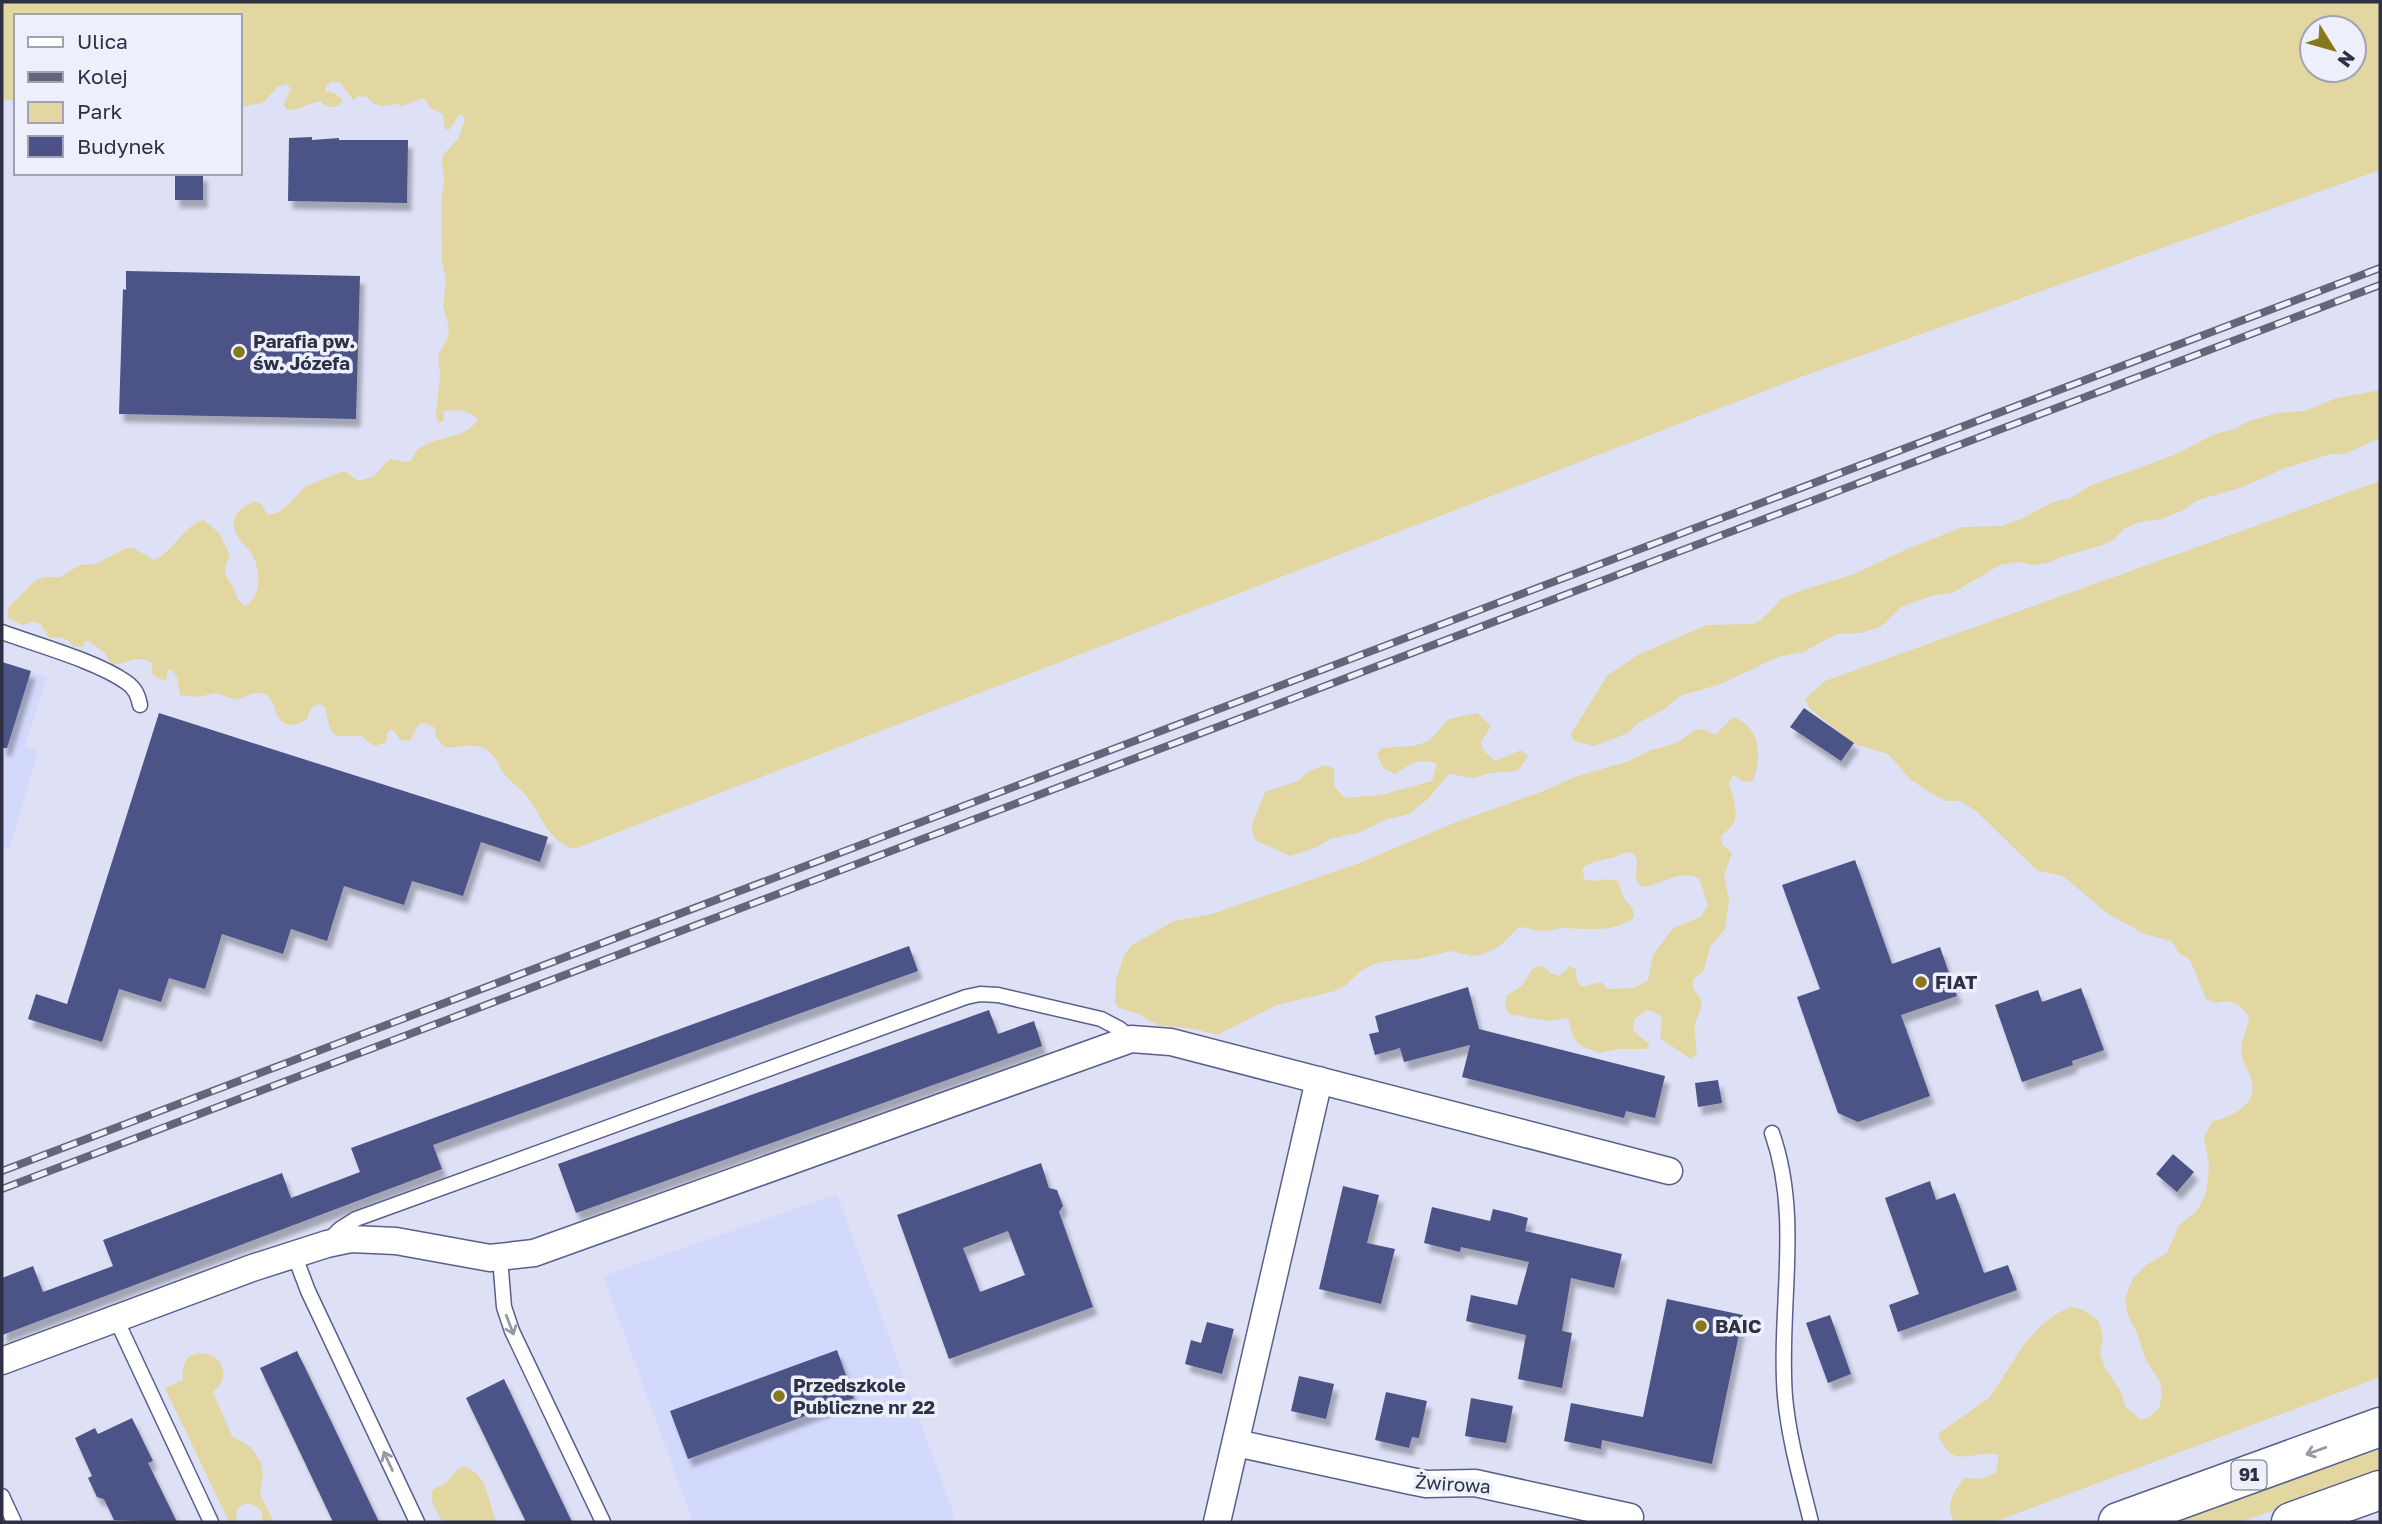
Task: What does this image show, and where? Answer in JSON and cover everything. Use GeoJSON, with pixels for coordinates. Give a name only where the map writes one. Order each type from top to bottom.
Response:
{"type":"FeatureCollection","features":[{"type":"Feature","properties":{"kind":"main road","name":"91"},"geometry":{"type":"LineString","coordinates":[[2118,1522],[2380,1427]]}},
{"type":"Feature","properties":{"kind":"main road"},"geometry":{"type":"LineString","coordinates":[[2291,1522],[2380,1490]]}},
{"type":"Feature","properties":{"kind":"street"},"geometry":{"type":"LineString","coordinates":[[2,1361],[294,1254],[351,1239],[382,1240],[467,1256],[500,1258],[541,1251],[1131,1039],[1171,1042],[1669,1171]]}},
{"type":"Feature","properties":{"kind":"street"},"geometry":{"type":"LineString","coordinates":[[1217,1522],[1319,1080]]}},
{"type":"Feature","properties":{"kind":"street","name":"Żwirowa"},"geometry":{"type":"LineString","coordinates":[[1236,1443],[1426,1484],[1475,1483],[1630,1517]]}},
{"type":"Feature","properties":{"kind":"lane"},"geometry":{"type":"LineString","coordinates":[[2,632],[105,670],[128,683],[137,692],[140,705]]}},
{"type":"Feature","properties":{"kind":"lane"},"geometry":{"type":"LineString","coordinates":[[327,1244],[340,1229],[356,1219],[966,997],[979,994],[998,995],[1101,1019],[1131,1039]]}},
{"type":"Feature","properties":{"kind":"lane"},"geometry":{"type":"LineString","coordinates":[[1772,1133],[1781,1157],[1788,1211],[1784,1314],[1785,1396],[1811,1522]]}},
{"type":"Feature","properties":{"kind":"lane"},"geometry":{"type":"LineString","coordinates":[[294,1254],[308,1291],[417,1522]]}},
{"type":"Feature","properties":{"kind":"lane"},"geometry":{"type":"LineString","coordinates":[[500,1258],[504,1307],[512,1331],[603,1522]]}},
{"type":"Feature","properties":{"kind":"lane"},"geometry":{"type":"LineString","coordinates":[[116,1319],[211,1522]]}},
{"type":"Feature","properties":{"kind":"lane"},"geometry":{"type":"LineString","coordinates":[[2,1496],[14,1522]]}},
{"type":"Feature","properties":{"kind":"shaded area"},"geometry":{"type":"Polygon","coordinates":[[[2,662],[47,677],[25,747],[38,751],[10,848],[2,846],[2,662]]]}},
{"type":"Feature","properties":{"kind":"shaded area","name":"Przedszkole Publiczne nr 22"},"geometry":{"type":"Polygon","coordinates":[[[837,1194],[955,1517],[942,1522],[693,1522],[603,1276],[837,1194]]]}},
{"type":"Feature","properties":{"kind":"green space"},"geometry":{"type":"Polygon","coordinates":[[[2,2],[2380,2],[2380,170],[1801,377],[574,849],[558,840],[546,828],[526,795],[505,775],[489,752],[476,746],[444,747],[436,737],[435,728],[429,725],[418,725],[410,741],[400,740],[394,731],[390,730],[385,743],[374,746],[361,736],[333,733],[325,707],[320,704],[311,708],[305,720],[288,724],[281,721],[272,701],[265,694],[256,693],[237,700],[216,693],[198,697],[180,695],[177,677],[172,670],[168,670],[166,681],[152,673],[152,663],[147,660],[137,659],[113,665],[104,652],[89,641],[84,642],[83,647],[73,646],[63,638],[49,638],[41,624],[33,622],[22,625],[7,617],[9,607],[36,580],[60,577],[80,565],[96,564],[127,548],[133,548],[154,560],[196,523],[204,520],[219,533],[230,555],[225,569],[226,575],[238,600],[245,606],[255,595],[258,573],[254,558],[234,529],[238,512],[256,501],[268,515],[277,513],[306,486],[341,472],[346,472],[358,481],[373,477],[390,459],[407,462],[412,460],[423,446],[463,432],[472,427],[478,419],[466,412],[452,410],[443,412],[444,420],[439,423],[436,415],[440,375],[438,355],[447,339],[449,328],[443,306],[446,280],[442,261],[442,160],[458,139],[465,119],[462,115],[458,116],[449,130],[445,129],[443,114],[432,109],[423,98],[403,106],[383,106],[374,104],[367,97],[359,96],[353,100],[341,83],[332,81],[325,91],[336,94],[343,100],[335,107],[324,105],[321,101],[287,110],[284,105],[291,89],[287,84],[277,87],[263,103],[242,107],[242,14],[14,14],[14,101],[2,99],[2,2]]]}},
{"type":"Feature","properties":{"kind":"green space"},"geometry":{"type":"Polygon","coordinates":[[[2380,390],[2380,438],[2345,454],[2331,454],[2285,468],[2243,487],[2198,500],[2182,511],[2161,519],[2140,522],[2125,528],[2103,545],[2048,563],[2031,565],[2019,562],[2000,565],[1954,592],[1932,596],[1901,607],[1881,627],[1861,633],[1837,634],[1803,652],[1778,657],[1721,684],[1680,696],[1663,710],[1638,723],[1628,733],[1594,746],[1574,741],[1571,734],[1607,676],[1636,656],[1706,625],[1754,624],[1781,599],[1854,574],[1963,527],[2001,526],[2019,520],[2051,503],[2073,497],[2089,486],[2174,455],[2246,422],[2277,413],[2304,411],[2337,398],[2380,390]]]}},
{"type":"Feature","properties":{"kind":"green space"},"geometry":{"type":"Polygon","coordinates":[[[2380,481],[2380,1377],[1994,1522],[1955,1522],[1950,1505],[1957,1488],[1964,1478],[1980,1479],[1996,1473],[1999,1455],[1957,1456],[1950,1453],[1938,1434],[1990,1397],[2023,1346],[2040,1326],[2058,1313],[2070,1307],[2081,1309],[2098,1320],[2103,1337],[2100,1352],[2105,1368],[2121,1392],[2125,1406],[2141,1420],[2159,1408],[2162,1394],[2160,1382],[2145,1358],[2136,1330],[2128,1316],[2125,1298],[2133,1278],[2148,1264],[2167,1253],[2179,1225],[2197,1211],[2206,1194],[2209,1166],[2204,1137],[2213,1121],[2241,1109],[2250,1098],[2252,1082],[2241,1050],[2249,1017],[2235,1004],[2226,1001],[2216,1003],[2206,999],[2190,960],[2178,952],[2171,941],[2145,934],[2108,914],[2063,876],[2038,871],[1976,811],[1960,801],[1946,801],[1929,792],[1910,779],[1888,754],[1854,744],[1810,709],[1805,699],[1825,681],[2380,481]]]}},
{"type":"Feature","properties":{"kind":"green space"},"geometry":{"type":"Polygon","coordinates":[[[1477,713],[1491,726],[1481,742],[1483,750],[1495,761],[1521,750],[1528,756],[1516,771],[1490,773],[1474,778],[1449,774],[1429,798],[1409,814],[1384,820],[1361,832],[1330,839],[1315,848],[1290,856],[1255,840],[1251,827],[1265,792],[1298,781],[1308,772],[1325,765],[1334,768],[1334,786],[1345,798],[1381,795],[1432,781],[1437,764],[1420,761],[1395,774],[1383,768],[1377,754],[1382,748],[1414,746],[1429,741],[1449,719],[1477,713]]]}},
{"type":"Feature","properties":{"kind":"green space"},"geometry":{"type":"Polygon","coordinates":[[[1733,717],[1754,735],[1758,762],[1753,781],[1745,782],[1733,775],[1729,783],[1735,818],[1730,828],[1721,836],[1722,845],[1732,853],[1724,876],[1729,900],[1725,929],[1710,947],[1704,970],[1693,980],[1693,989],[1701,1002],[1695,1025],[1697,1053],[1691,1059],[1660,1038],[1662,1017],[1655,1012],[1647,1010],[1634,1019],[1633,1030],[1650,1045],[1646,1049],[1617,1049],[1600,1053],[1581,1046],[1573,1037],[1568,1018],[1549,1021],[1509,1014],[1505,1006],[1507,995],[1522,986],[1532,969],[1541,966],[1559,976],[1570,966],[1576,969],[1577,982],[1583,987],[1603,983],[1607,989],[1634,988],[1648,980],[1653,955],[1673,928],[1701,917],[1708,905],[1699,878],[1677,876],[1642,887],[1636,880],[1637,860],[1634,854],[1626,852],[1592,862],[1582,869],[1585,880],[1618,881],[1634,917],[1619,926],[1544,931],[1519,927],[1500,946],[1484,954],[1472,956],[1451,951],[1418,959],[1374,964],[1335,991],[1277,1005],[1217,1035],[1158,1025],[1139,1014],[1119,1008],[1115,1003],[1116,980],[1124,955],[1131,946],[1174,921],[1212,914],[1357,864],[1454,823],[1575,777],[1676,743],[1696,730],[1704,729],[1715,735],[1733,717]]]}},
{"type":"Feature","properties":{"kind":"green space"},"geometry":{"type":"Polygon","coordinates":[[[199,1353],[214,1357],[222,1367],[222,1380],[213,1392],[232,1436],[251,1447],[261,1463],[263,1474],[260,1494],[274,1522],[263,1522],[261,1510],[249,1504],[242,1505],[237,1510],[236,1522],[229,1522],[165,1388],[183,1380],[185,1362],[199,1353]]]}},
{"type":"Feature","properties":{"kind":"green space"},"geometry":{"type":"Polygon","coordinates":[[[2380,1446],[2380,1472],[2241,1522],[2169,1522],[2380,1446]]]}},
{"type":"Feature","properties":{"kind":"green space"},"geometry":{"type":"Polygon","coordinates":[[[463,1467],[472,1470],[483,1482],[497,1522],[443,1522],[434,1507],[432,1494],[434,1489],[446,1483],[463,1467]]]}},
{"type":"Feature","properties":{"kind":"building"},"geometry":{"type":"Polygon","coordinates":[[[312,137],[312,140],[408,140],[407,203],[288,201],[289,138],[312,137]]]}},
{"type":"Feature","properties":{"kind":"building"},"geometry":{"type":"Polygon","coordinates":[[[175,175],[203,175],[203,200],[175,200],[175,175]]]}},
{"type":"Feature","properties":{"kind":"building","name":"Parafia pw. św. Józefa"},"geometry":{"type":"Polygon","coordinates":[[[126,271],[360,276],[356,419],[119,414],[123,289],[126,290],[126,271]]]}},
{"type":"Feature","properties":{"kind":"building"},"geometry":{"type":"Polygon","coordinates":[[[2,662],[31,671],[7,748],[2,748],[2,662]]]}},
{"type":"Feature","properties":{"kind":"building"},"geometry":{"type":"Polygon","coordinates":[[[1804,708],[1854,743],[1841,761],[1790,727],[1804,708]]]}},
{"type":"Feature","properties":{"kind":"building"},"geometry":{"type":"Polygon","coordinates":[[[159,713],[548,837],[540,862],[481,842],[463,896],[412,881],[404,905],[344,886],[327,941],[291,929],[283,954],[222,934],[205,989],[169,978],[161,1002],[119,989],[102,1042],[28,1019],[36,994],[67,1004],[159,713]]]}},
{"type":"Feature","properties":{"kind":"building"},"geometry":{"type":"Polygon","coordinates":[[[1855,860],[1892,964],[1940,947],[1957,996],[1901,1015],[1930,1096],[1858,1122],[1838,1113],[1797,997],[1820,989],[1782,885],[1855,860]]]}},
{"type":"Feature","properties":{"kind":"building"},"geometry":{"type":"Polygon","coordinates":[[[909,946],[918,971],[433,1145],[442,1169],[2,1335],[2,1278],[33,1266],[43,1292],[113,1266],[103,1240],[282,1173],[291,1198],[360,1172],[351,1148],[909,946]]]}},
{"type":"Feature","properties":{"kind":"building"},"geometry":{"type":"Polygon","coordinates":[[[1468,987],[1479,1029],[1665,1076],[1655,1118],[1626,1111],[1624,1118],[1462,1077],[1470,1045],[1404,1062],[1400,1048],[1375,1055],[1369,1034],[1379,1032],[1375,1016],[1468,987]]]}},
{"type":"Feature","properties":{"kind":"building"},"geometry":{"type":"Polygon","coordinates":[[[2081,988],[2104,1050],[2072,1061],[2073,1065],[2022,1082],[1995,1005],[2038,990],[2042,1002],[2081,988]]]}},
{"type":"Feature","properties":{"kind":"building"},"geometry":{"type":"Polygon","coordinates":[[[989,1010],[998,1034],[1034,1021],[1042,1046],[576,1213],[558,1164],[989,1010]]]}},
{"type":"Feature","properties":{"kind":"building"},"geometry":{"type":"Polygon","coordinates":[[[1718,1080],[1722,1103],[1698,1107],[1695,1083],[1718,1080]]]}},
{"type":"Feature","properties":{"kind":"building"},"geometry":{"type":"Polygon","coordinates":[[[2173,1154],[2194,1172],[2177,1192],[2156,1174],[2173,1154]]]}},
{"type":"Feature","properties":{"kind":"building"},"geometry":{"type":"Polygon","coordinates":[[[1041,1163],[1049,1188],[1057,1190],[1063,1206],[1059,1212],[1093,1307],[949,1359],[897,1215],[1041,1163]],[[1008,1231],[963,1248],[980,1292],[1025,1275],[1008,1231]]]}},
{"type":"Feature","properties":{"kind":"building"},"geometry":{"type":"Polygon","coordinates":[[[1930,1181],[1936,1200],[1955,1193],[1984,1273],[2008,1265],[2017,1290],[1898,1332],[1889,1305],[1919,1294],[1885,1198],[1930,1181]]]}},
{"type":"Feature","properties":{"kind":"building"},"geometry":{"type":"Polygon","coordinates":[[[1343,1186],[1379,1195],[1367,1243],[1395,1249],[1381,1304],[1319,1289],[1343,1186]]]}},
{"type":"Feature","properties":{"kind":"building"},"geometry":{"type":"Polygon","coordinates":[[[1432,1207],[1490,1221],[1493,1209],[1510,1213],[1528,1218],[1525,1231],[1622,1254],[1614,1288],[1571,1278],[1562,1331],[1572,1333],[1562,1388],[1518,1379],[1526,1335],[1466,1321],[1471,1295],[1517,1305],[1529,1262],[1461,1247],[1460,1252],[1424,1243],[1432,1207]]]}},
{"type":"Feature","properties":{"kind":"building"},"geometry":{"type":"Polygon","coordinates":[[[1667,1299],[1743,1315],[1712,1464],[1602,1440],[1601,1449],[1564,1441],[1571,1403],[1643,1417],[1667,1299]]]}},
{"type":"Feature","properties":{"kind":"building"},"geometry":{"type":"Polygon","coordinates":[[[1830,1315],[1851,1374],[1828,1383],[1806,1323],[1830,1315]]]}},
{"type":"Feature","properties":{"kind":"building"},"geometry":{"type":"Polygon","coordinates":[[[1207,1322],[1234,1329],[1222,1374],[1185,1364],[1191,1340],[1201,1343],[1207,1322]]]}},
{"type":"Feature","properties":{"kind":"building"},"geometry":{"type":"Polygon","coordinates":[[[837,1350],[854,1398],[688,1459],[670,1411],[837,1350]]]}},
{"type":"Feature","properties":{"kind":"building"},"geometry":{"type":"Polygon","coordinates":[[[297,1351],[379,1522],[333,1522],[260,1368],[297,1351]]]}},
{"type":"Feature","properties":{"kind":"building"},"geometry":{"type":"Polygon","coordinates":[[[1299,1376],[1334,1384],[1326,1419],[1291,1411],[1299,1376]]]}},
{"type":"Feature","properties":{"kind":"building"},"geometry":{"type":"Polygon","coordinates":[[[504,1379],[572,1522],[526,1522],[466,1398],[504,1379]]]}},
{"type":"Feature","properties":{"kind":"building"},"geometry":{"type":"Polygon","coordinates":[[[1386,1392],[1427,1401],[1419,1438],[1412,1437],[1409,1448],[1375,1440],[1386,1392]]]}},
{"type":"Feature","properties":{"kind":"building"},"geometry":{"type":"Polygon","coordinates":[[[1471,1398],[1513,1406],[1506,1443],[1465,1436],[1471,1398]]]}},
{"type":"Feature","properties":{"kind":"building"},"geometry":{"type":"Polygon","coordinates":[[[132,1418],[153,1461],[148,1463],[177,1522],[114,1520],[104,1499],[97,1497],[88,1478],[92,1476],[75,1438],[95,1428],[98,1434],[132,1418]]]}},
{"type":"Feature","properties":{"kind":"railway"},"geometry":{"type":"LineString","coordinates":[[2,1171],[2380,268]]}},
{"type":"Feature","properties":{"kind":"railway"},"geometry":{"type":"LineString","coordinates":[[2,1189],[2380,285]]}},
{"type":"Feature","properties":{"kind":"place","name":"Parafia pw. św. Józefa"},"geometry":{"type":"Point","coordinates":[239,352]}},
{"type":"Feature","properties":{"kind":"place","name":"FIAT"},"geometry":{"type":"Point","coordinates":[1921,982]}},
{"type":"Feature","properties":{"kind":"place","name":"BAIC"},"geometry":{"type":"Point","coordinates":[1701,1326]}},
{"type":"Feature","properties":{"kind":"place","name":"Przedszkole Publiczne nr 22"},"geometry":{"type":"Point","coordinates":[779,1396]}}]}
